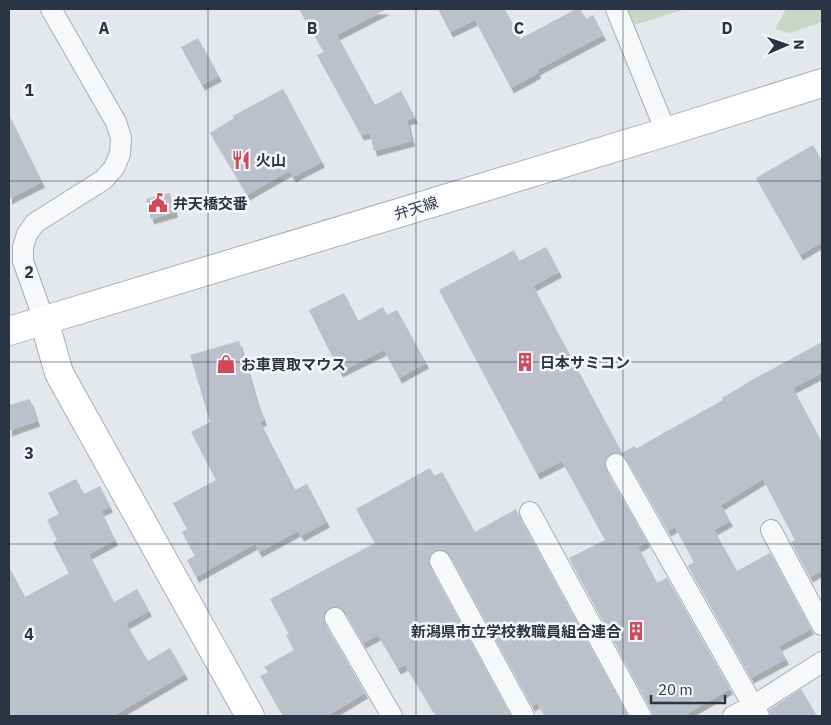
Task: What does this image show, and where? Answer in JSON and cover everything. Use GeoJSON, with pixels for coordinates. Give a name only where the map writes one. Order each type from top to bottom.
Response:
{"type":"FeatureCollection","features":[{"type":"Feature","properties":{"kind":"street"},"geometry":{"type":"LineString","coordinates":[[51,9],[116,122],[120,138],[120,154],[114,168],[103,180],[35,223],[27,234],[23,247],[23,260],[44,320],[59,372],[250,716]]}},
{"type":"Feature","properties":{"kind":"street"},"geometry":{"type":"LineString","coordinates":[[616,9],[666,132]]}},
{"type":"Feature","properties":{"kind":"street","name":"弁天線"},"geometry":{"type":"LineString","coordinates":[[9,331],[822,83]]}},
{"type":"Feature","properties":{"kind":"street"},"geometry":{"type":"LineString","coordinates":[[616,464],[756,711]]}},
{"type":"Feature","properties":{"kind":"street"},"geometry":{"type":"LineString","coordinates":[[530,512],[641,716]]}},
{"type":"Feature","properties":{"kind":"street"},"geometry":{"type":"LineString","coordinates":[[771,541],[822,625]]}},
{"type":"Feature","properties":{"kind":"street"},"geometry":{"type":"LineString","coordinates":[[440,561],[524,716]]}},
{"type":"Feature","properties":{"kind":"street"},"geometry":{"type":"LineString","coordinates":[[334,618],[392,716]]}},
{"type":"Feature","properties":{"kind":"street"},"geometry":{"type":"LineString","coordinates":[[733,716],[756,711],[822,662]]}},
{"type":"Feature","properties":{"kind":"green space"},"geometry":{"type":"Polygon","coordinates":[[[627,9],[683,9],[634,25],[627,9]]]}},
{"type":"Feature","properties":{"kind":"green space"},"geometry":{"type":"Polygon","coordinates":[[[786,9],[822,9],[822,22],[790,33],[775,29],[786,9]]]}},
{"type":"Feature","properties":{"kind":"building"},"geometry":{"type":"Polygon","coordinates":[[[299,9],[387,9],[337,35],[375,105],[401,91],[415,118],[407,120],[412,141],[374,151],[370,133],[361,135],[317,55],[324,52],[299,9]]]}},
{"type":"Feature","properties":{"kind":"building"},"geometry":{"type":"Polygon","coordinates":[[[438,9],[505,9],[520,39],[576,9],[580,9],[586,19],[593,15],[603,35],[537,70],[538,73],[511,88],[475,20],[450,32],[438,9]]]}},
{"type":"Feature","properties":{"kind":"building"},"geometry":{"type":"Polygon","coordinates":[[[198,38],[219,76],[202,85],[181,47],[198,38]]]}},
{"type":"Feature","properties":{"kind":"building"},"geometry":{"type":"Polygon","coordinates":[[[283,89],[322,162],[293,177],[289,171],[247,195],[210,133],[234,118],[233,116],[283,89]]]}},
{"type":"Feature","properties":{"kind":"building"},"geometry":{"type":"Polygon","coordinates":[[[9,115],[42,182],[9,199],[9,115]]]}},
{"type":"Feature","properties":{"kind":"building"},"geometry":{"type":"Polygon","coordinates":[[[813,145],[822,161],[822,242],[800,255],[756,178],[813,145]]]}},
{"type":"Feature","properties":{"kind":"building","name":"弁天橋交番"},"geometry":{"type":"Polygon","coordinates":[[[170,193],[175,212],[151,219],[146,199],[170,193]]]}},
{"type":"Feature","properties":{"kind":"building"},"geometry":{"type":"Polygon","coordinates":[[[546,247],[559,272],[533,286],[622,453],[635,446],[636,449],[723,400],[722,398],[752,380],[822,342],[822,373],[793,388],[822,443],[822,570],[810,577],[791,542],[795,540],[763,479],[721,505],[730,521],[714,530],[737,571],[770,553],[811,629],[779,646],[786,659],[751,678],[688,566],[694,562],[675,527],[668,531],[622,454],[617,452],[611,453],[606,458],[604,464],[606,470],[647,542],[638,547],[657,583],[667,578],[730,689],[683,716],[653,716],[569,558],[605,540],[562,461],[537,474],[439,290],[514,250],[519,261],[546,247]]]}},
{"type":"Feature","properties":{"kind":"building"},"geometry":{"type":"Polygon","coordinates":[[[344,293],[358,321],[383,307],[387,315],[397,310],[426,363],[399,378],[384,350],[340,372],[309,310],[344,293]]]}},
{"type":"Feature","properties":{"kind":"building"},"geometry":{"type":"Polygon","coordinates":[[[239,341],[264,420],[260,422],[295,490],[307,484],[327,522],[301,536],[298,531],[259,552],[255,544],[196,577],[187,560],[195,556],[182,532],[187,529],[173,503],[216,480],[191,432],[210,422],[190,355],[239,341]]]}},
{"type":"Feature","properties":{"kind":"building"},"geometry":{"type":"Polygon","coordinates":[[[30,399],[37,421],[9,431],[9,405],[30,399]]]}},
{"type":"Feature","properties":{"kind":"building"},"geometry":{"type":"Polygon","coordinates":[[[430,468],[434,476],[442,472],[475,532],[516,509],[628,716],[545,716],[537,703],[532,706],[450,555],[440,549],[430,555],[428,561],[430,567],[511,716],[436,716],[405,665],[398,669],[378,635],[363,643],[345,612],[335,606],[325,612],[323,618],[325,624],[365,693],[327,716],[283,716],[260,676],[268,672],[264,667],[294,650],[286,635],[289,634],[270,599],[375,543],[356,509],[430,468]]]}},
{"type":"Feature","properties":{"kind":"building"},"geometry":{"type":"Polygon","coordinates":[[[76,479],[84,494],[100,486],[110,507],[101,511],[115,540],[89,554],[114,602],[137,589],[149,611],[126,624],[148,661],[170,648],[185,674],[113,716],[9,716],[9,567],[25,597],[69,573],[53,543],[57,540],[47,520],[59,514],[48,493],[76,479]]]}},
{"type":"Feature","properties":{"kind":"building"},"geometry":{"type":"Polygon","coordinates":[[[801,689],[817,716],[771,716],[769,710],[801,689]]]}},
{"type":"Feature","properties":{"kind":"place","name":"火山"},"geometry":{"type":"Point","coordinates":[241,160]}},
{"type":"Feature","properties":{"kind":"place","name":"弁天橋交番"},"geometry":{"type":"Point","coordinates":[158,203]}},
{"type":"Feature","properties":{"kind":"place","name":"日本サミコン"},"geometry":{"type":"Point","coordinates":[525,362]}},
{"type":"Feature","properties":{"kind":"place","name":"お車買取マウス"},"geometry":{"type":"Point","coordinates":[226,364]}},
{"type":"Feature","properties":{"kind":"place","name":"新潟県市立学校教職員組合連合"},"geometry":{"type":"Point","coordinates":[636,631]}}]}
